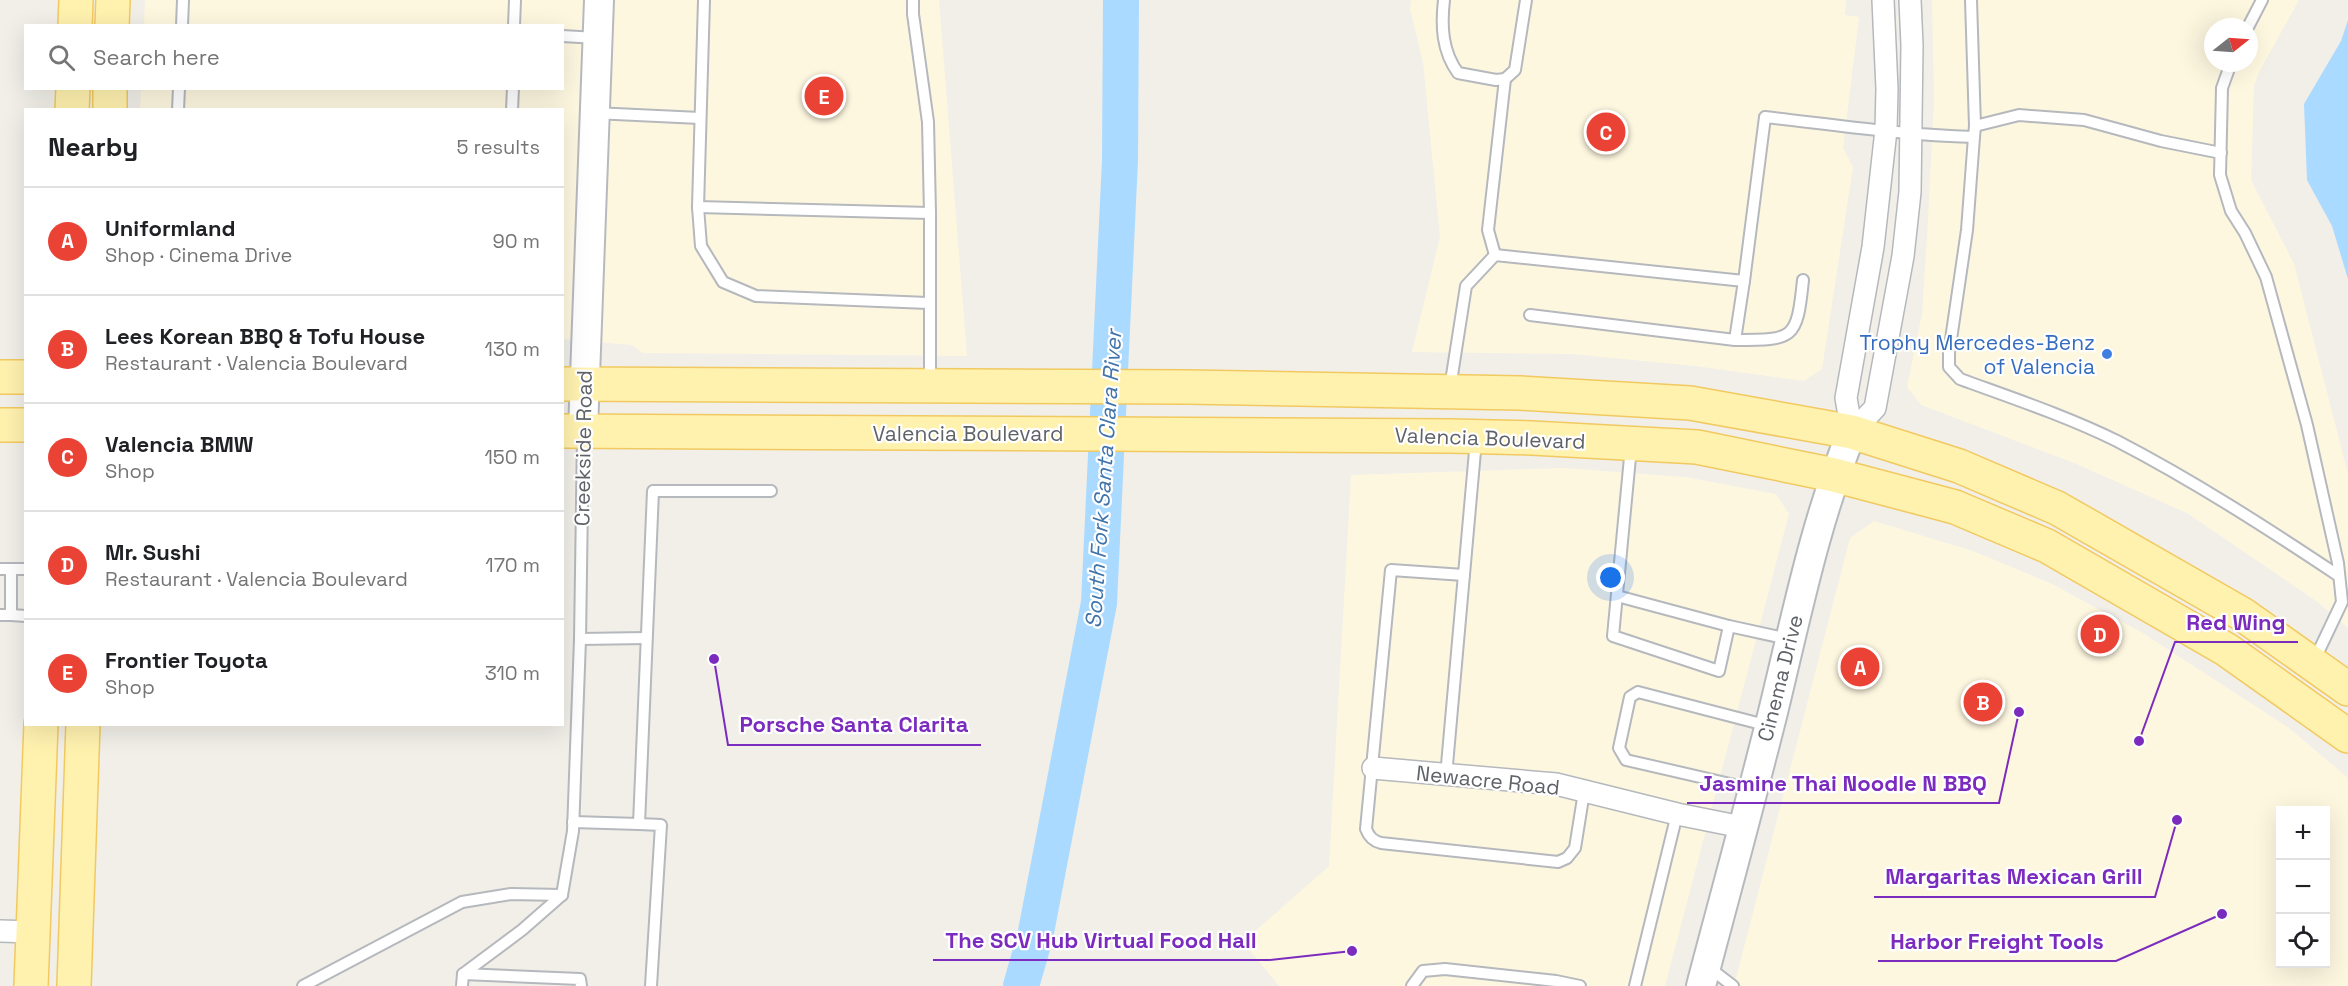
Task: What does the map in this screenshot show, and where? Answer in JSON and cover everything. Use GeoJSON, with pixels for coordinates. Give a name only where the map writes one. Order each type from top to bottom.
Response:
{"type":"FeatureCollection","features":[{"type":"Feature","properties":{"kind":"main road"},"geometry":{"type":"LineString","coordinates":[[75,24],[76,0]]}},
{"type":"Feature","properties":{"kind":"main road"},"geometry":{"type":"LineString","coordinates":[[112,24],[113,0]]}},
{"type":"Feature","properties":{"kind":"main road"},"geometry":{"type":"LineString","coordinates":[[72,108],[73,90]]}},
{"type":"Feature","properties":{"kind":"main road"},"geometry":{"type":"LineString","coordinates":[[110,90],[110,108]]}},
{"type":"Feature","properties":{"kind":"main road"},"geometry":{"type":"LineString","coordinates":[[0,377],[24,377]]}},
{"type":"Feature","properties":{"kind":"main road"},"geometry":{"type":"LineString","coordinates":[[573,384],[1187,387],[1449,392],[1690,403],[1852,432],[1959,466],[2057,508],[2242,614],[2348,689]]}},
{"type":"Feature","properties":{"kind":"main road"},"geometry":{"type":"LineString","coordinates":[[0,425],[24,425]]}},
{"type":"Feature","properties":{"kind":"main road","name":"Valencia Boulevard"},"geometry":{"type":"LineString","coordinates":[[573,430],[1476,436],[1697,447],[1834,475],[1955,507],[2047,546],[2227,650],[2344,729]]}},
{"type":"Feature","properties":{"kind":"main road"},"geometry":{"type":"LineString","coordinates":[[31,986],[41,726]]}},
{"type":"Feature","properties":{"kind":"main road"},"geometry":{"type":"LineString","coordinates":[[74,986],[83,726]]}},
{"type":"Feature","properties":{"kind":"street","name":"Creekside Road"},"geometry":{"type":"LineString","coordinates":[[573,430],[573,384],[594,113],[599,0]]}},
{"type":"Feature","properties":{"kind":"street"},"geometry":{"type":"LineString","coordinates":[[1852,432],[1846,398],[1873,248],[1886,130],[1887,89],[1883,0]]}},
{"type":"Feature","properties":{"kind":"street"},"geometry":{"type":"LineString","coordinates":[[1852,432],[1876,406],[1903,256],[1910,192],[1912,45],[1910,0]]}},
{"type":"Feature","properties":{"kind":"street","name":"Cinema Drive"},"geometry":{"type":"LineString","coordinates":[[1704,976],[1769,726],[1789,639],[1834,475],[1852,432]]}},
{"type":"Feature","properties":{"kind":"street","name":"Newacre Road"},"geometry":{"type":"LineString","coordinates":[[1373,768],[1556,784],[1677,814],[1742,827]]}},
{"type":"Feature","properties":{"kind":"street"},"geometry":{"type":"LineString","coordinates":[[0,931],[33,932]]}},
{"type":"Feature","properties":{"kind":"lane"},"geometry":{"type":"LineString","coordinates":[[182,24],[183,0]]}},
{"type":"Feature","properties":{"kind":"lane"},"geometry":{"type":"LineString","coordinates":[[514,24],[515,0]]}},
{"type":"Feature","properties":{"kind":"lane"},"geometry":{"type":"LineString","coordinates":[[704,0],[698,207],[701,246],[723,282],[756,296],[928,303]]}},
{"type":"Feature","properties":{"kind":"lane"},"geometry":{"type":"LineString","coordinates":[[913,0],[928,122],[930,386]]}},
{"type":"Feature","properties":{"kind":"lane"},"geometry":{"type":"LineString","coordinates":[[1444,0],[1442,19],[1444,42],[1449,60],[1458,73],[1496,80],[1505,79],[1515,70],[1526,0]]}},
{"type":"Feature","properties":{"kind":"lane"},"geometry":{"type":"LineString","coordinates":[[1971,0],[1975,132],[1967,230],[1949,353],[1949,367],[1960,379],[2063,417],[2116,441],[2220,498],[2339,576]]}},
{"type":"Feature","properties":{"kind":"lane"},"geometry":{"type":"LineString","coordinates":[[2253,18],[2262,0]]}},
{"type":"Feature","properties":{"kind":"lane"},"geometry":{"type":"LineString","coordinates":[[564,36],[597,38]]}},
{"type":"Feature","properties":{"kind":"lane"},"geometry":{"type":"LineString","coordinates":[[2228,72],[2222,88],[2220,175],[2231,211],[2245,233],[2266,276],[2307,425],[2339,576],[2342,602],[2313,664]]}},
{"type":"Feature","properties":{"kind":"lane"},"geometry":{"type":"LineString","coordinates":[[1495,255],[1488,230],[1505,79]]}},
{"type":"Feature","properties":{"kind":"lane"},"geometry":{"type":"LineString","coordinates":[[178,108],[179,90]]}},
{"type":"Feature","properties":{"kind":"lane"},"geometry":{"type":"LineString","coordinates":[[512,108],[513,90]]}},
{"type":"Feature","properties":{"kind":"lane"},"geometry":{"type":"LineString","coordinates":[[594,113],[700,118]]}},
{"type":"Feature","properties":{"kind":"lane"},"geometry":{"type":"LineString","coordinates":[[1735,339],[1766,117],[1886,130],[1911,135],[1975,132],[2019,115],[2084,120],[2161,141],[2221,153]]}},
{"type":"Feature","properties":{"kind":"lane"},"geometry":{"type":"LineString","coordinates":[[698,207],[930,213]]}},
{"type":"Feature","properties":{"kind":"lane"},"geometry":{"type":"LineString","coordinates":[[1495,255],[1744,281]]}},
{"type":"Feature","properties":{"kind":"lane"},"geometry":{"type":"LineString","coordinates":[[1449,392],[1466,286],[1495,255]]}},
{"type":"Feature","properties":{"kind":"lane"},"geometry":{"type":"LineString","coordinates":[[1530,315],[1735,339],[1779,339],[1792,329],[1799,317],[1803,280]]}},
{"type":"Feature","properties":{"kind":"lane","name":"Creekside Road"},"geometry":{"type":"LineString","coordinates":[[562,896],[573,822],[580,639],[573,430]]}},
{"type":"Feature","properties":{"kind":"lane"},"geometry":{"type":"LineString","coordinates":[[1446,776],[1476,436]]}},
{"type":"Feature","properties":{"kind":"lane"},"geometry":{"type":"LineString","coordinates":[[1632,443],[1613,636],[1719,671],[1729,626]]}},
{"type":"Feature","properties":{"kind":"lane"},"geometry":{"type":"LineString","coordinates":[[639,824],[653,491],[771,491]]}},
{"type":"Feature","properties":{"kind":"lane"},"geometry":{"type":"LineString","coordinates":[[24,569],[5,569],[5,615],[24,616]]}},
{"type":"Feature","properties":{"kind":"lane"},"geometry":{"type":"LineString","coordinates":[[1464,575],[1391,570],[1366,829],[1374,841],[1381,843],[1558,861],[1567,858],[1575,848],[1584,792]]}},
{"type":"Feature","properties":{"kind":"lane"},"geometry":{"type":"LineString","coordinates":[[1617,596],[1729,626],[1789,639]]}},
{"type":"Feature","properties":{"kind":"lane"},"geometry":{"type":"LineString","coordinates":[[580,639],[646,638]]}},
{"type":"Feature","properties":{"kind":"lane"},"geometry":{"type":"LineString","coordinates":[[1752,789],[1626,759],[1619,748],[1630,697],[1638,692],[1769,726]]}},
{"type":"Feature","properties":{"kind":"lane"},"geometry":{"type":"LineString","coordinates":[[1635,986],[1677,814]]}},
{"type":"Feature","properties":{"kind":"lane"},"geometry":{"type":"LineString","coordinates":[[573,822],[661,825],[651,986]]}},
{"type":"Feature","properties":{"kind":"lane"},"geometry":{"type":"LineString","coordinates":[[303,986],[462,902],[511,894],[562,896]]}},
{"type":"Feature","properties":{"kind":"lane"},"geometry":{"type":"LineString","coordinates":[[462,986],[463,974],[522,930],[562,896]]}},
{"type":"Feature","properties":{"kind":"lane"},"geometry":{"type":"LineString","coordinates":[[1412,986],[1423,971],[1445,969],[1556,981],[1580,986]]}},
{"type":"Feature","properties":{"kind":"lane"},"geometry":{"type":"LineString","coordinates":[[463,974],[580,979],[581,986]]}},
{"type":"Feature","properties":{"kind":"lane"},"geometry":{"type":"LineString","coordinates":[[1704,976],[1733,986]]}},
{"type":"Feature","properties":{"kind":"shaded area"},"geometry":{"type":"Polygon","coordinates":[[[145,0],[939,0],[967,356],[643,353],[632,345],[564,339],[564,108],[140,108],[141,90],[564,90],[564,24],[144,24],[145,0]]]}},
{"type":"Feature","properties":{"kind":"shaded area"},"geometry":{"type":"Polygon","coordinates":[[[1411,0],[1846,0],[1845,15],[1859,17],[1843,148],[1853,167],[1822,369],[1804,381],[1695,366],[1572,354],[1412,352],[1440,237],[1423,62],[1410,9],[1411,0]]]}},
{"type":"Feature","properties":{"kind":"shaded area"},"geometry":{"type":"Polygon","coordinates":[[[1932,0],[2299,0],[2259,72],[2254,86],[2251,180],[2294,264],[2348,474],[2348,628],[2319,603],[2187,513],[2074,463],[1921,405],[1907,387],[1922,314],[1934,101],[1932,0]]]}},
{"type":"Feature","properties":{"kind":"shaded area"},"geometry":{"type":"Polygon","coordinates":[[[1562,468],[1685,477],[1776,494],[1789,514],[1665,986],[1279,986],[1243,942],[1329,866],[1351,475],[1562,468]]]}},
{"type":"Feature","properties":{"kind":"shaded area"},"geometry":{"type":"Polygon","coordinates":[[[1874,521],[1973,551],[2050,583],[2141,632],[2289,728],[2348,778],[2348,986],[1734,986],[1850,538],[1874,521]]]}},
{"type":"Feature","properties":{"kind":"water"},"geometry":{"type":"Polygon","coordinates":[[[2348,20],[2348,279],[2332,226],[2307,180],[2304,104],[2341,41],[2348,20]]]}},
{"type":"Feature","properties":{"kind":"waterway","name":"South Fork Santa Clara River"},"geometry":{"type":"LineString","coordinates":[[1021,986],[1035,937],[1099,603],[1120,160],[1121,0]]}},
{"type":"Feature","properties":{"kind":"place","name":"Frontier Toyota"},"geometry":{"type":"Point","coordinates":[824,96]}},
{"type":"Feature","properties":{"kind":"place","name":"Valencia BMW"},"geometry":{"type":"Point","coordinates":[1606,132]}},
{"type":"Feature","properties":{"kind":"place","name":"Trophy Mercedes-Benz of Valencia"},"geometry":{"type":"Point","coordinates":[2107,354]}},
{"type":"Feature","properties":{"kind":"place","name":"Mr. Sushi"},"geometry":{"type":"Point","coordinates":[2100,634]}},
{"type":"Feature","properties":{"kind":"place","name":"Porsche Santa Clarita"},"geometry":{"type":"Point","coordinates":[714,659]}},
{"type":"Feature","properties":{"kind":"place","name":"Uniformland"},"geometry":{"type":"Point","coordinates":[1860,667]}},
{"type":"Feature","properties":{"kind":"place","name":"Lees Korean BBQ & Tofu House"},"geometry":{"type":"Point","coordinates":[1983,702]}},
{"type":"Feature","properties":{"kind":"place","name":"Jasmine Thai Noodle N BBQ"},"geometry":{"type":"Point","coordinates":[2019,712]}},
{"type":"Feature","properties":{"kind":"place","name":"Red Wing"},"geometry":{"type":"Point","coordinates":[2139,741]}},
{"type":"Feature","properties":{"kind":"place","name":"Margaritas Mexican Grill"},"geometry":{"type":"Point","coordinates":[2177,820]}},
{"type":"Feature","properties":{"kind":"place","name":"Harbor Freight Tools"},"geometry":{"type":"Point","coordinates":[2222,914]}},
{"type":"Feature","properties":{"kind":"place","name":"The SCV Hub Virtual Food Hall"},"geometry":{"type":"Point","coordinates":[1352,951]}}]}
